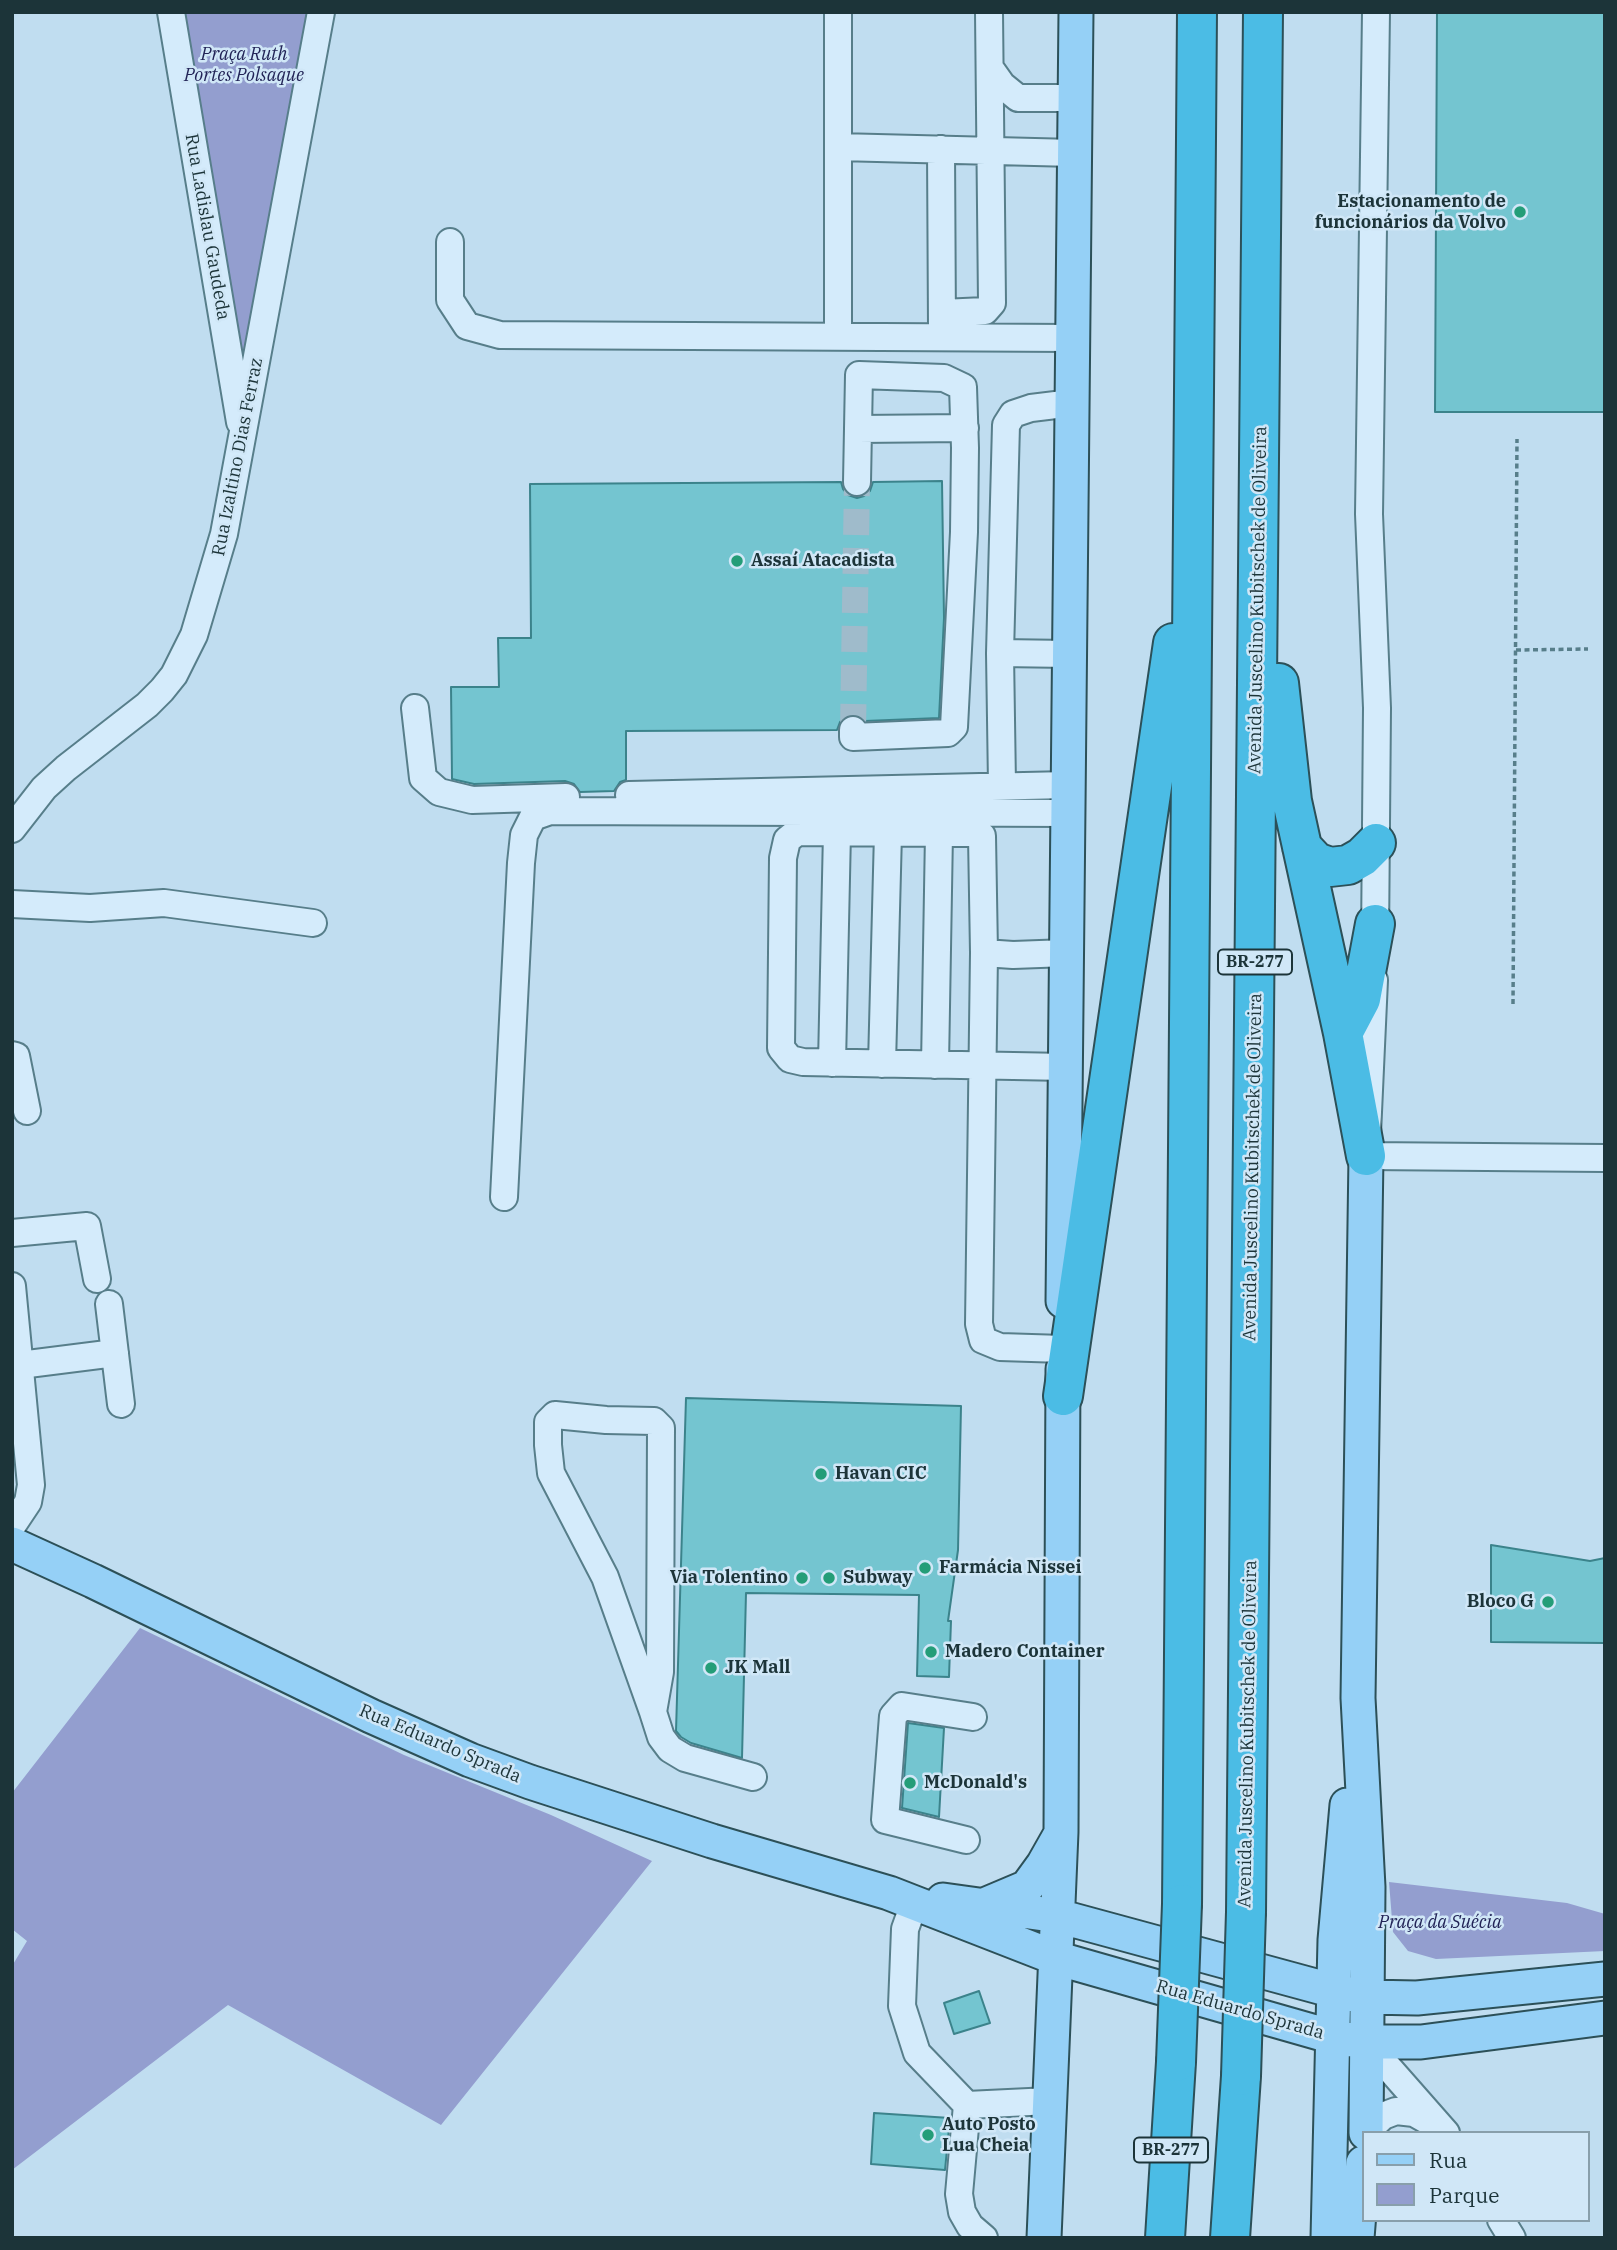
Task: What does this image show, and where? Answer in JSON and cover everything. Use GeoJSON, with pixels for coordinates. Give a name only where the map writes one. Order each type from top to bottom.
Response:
{"type":"FeatureCollection","features":[{"type":"Feature","properties":{"kind":"highway","name":"BR-277"},"geometry":{"type":"LineString","coordinates":[[1165,2238],[1176,2062],[1181,1904],[1197,12]]}},
{"type":"Feature","properties":{"kind":"highway"},"geometry":{"type":"LineString","coordinates":[[1263,22],[1277,657],[1286,758],[1366,1156]]}},
{"type":"Feature","properties":{"kind":"highway","name":"Avenida Juscelino Kubitschek de Oliveira"},"geometry":{"type":"LineString","coordinates":[[1230,2238],[1241,2076],[1246,1912],[1263,22]]}},
{"type":"Feature","properties":{"kind":"highway"},"geometry":{"type":"LineString","coordinates":[[1063,1396],[1194,499]]}},
{"type":"Feature","properties":{"kind":"highway"},"geometry":{"type":"LineString","coordinates":[[1302,847],[1316,862],[1331,867],[1348,865],[1362,857],[1376,843]]}},
{"type":"Feature","properties":{"kind":"highway"},"geometry":{"type":"LineString","coordinates":[[1343,1033],[1361,999],[1375,924]]}},
{"type":"Feature","properties":{"kind":"main road"},"geometry":{"type":"LineString","coordinates":[[1044,2238],[1061,1832],[1076,12]]}},
{"type":"Feature","properties":{"kind":"main road"},"geometry":{"type":"LineString","coordinates":[[1366,1156],[1359,1698],[1368,1887],[1366,2131]]}},
{"type":"Feature","properties":{"kind":"main road","name":"Rua Eduardo Sprada"},"geometry":{"type":"LineString","coordinates":[[12,1544],[371,1716],[470,1760],[687,1833],[901,1898],[1056,1958],[1333,2036],[1366,2042],[1421,2042],[1605,2018]]}},
{"type":"Feature","properties":{"kind":"main road"},"geometry":{"type":"LineString","coordinates":[[1328,2238],[1339,1885],[1359,1698]]}},
{"type":"Feature","properties":{"kind":"main road"},"geometry":{"type":"LineString","coordinates":[[981,1906],[1027,1887],[1061,1832]]}},
{"type":"Feature","properties":{"kind":"main road","name":"Rua Eduardo Sprada"},"geometry":{"type":"LineString","coordinates":[[901,1898],[1058,1916],[1334,1991],[1366,1997],[1416,1998],[1605,1979]]}},
{"type":"Feature","properties":{"kind":"main road"},"geometry":{"type":"LineString","coordinates":[[1357,2238],[1362,2176]]}},
{"type":"Feature","properties":{"kind":"street","name":"Rua Ladislau Gaudeda"},"geometry":{"type":"LineString","coordinates":[[171,12],[243,441]]}},
{"type":"Feature","properties":{"kind":"street","name":"Rua Izaltino Dias Ferraz"},"geometry":{"type":"LineString","coordinates":[[12,829],[44,789],[66,768],[147,705],[174,675],[204,609],[224,534],[243,441],[321,12]]}},
{"type":"Feature","properties":{"kind":"street"},"geometry":{"type":"LineString","coordinates":[[838,12],[838,337]]}},
{"type":"Feature","properties":{"kind":"street"},"geometry":{"type":"LineString","coordinates":[[450,242],[450,300],[467,326],[500,335],[838,337],[942,325],[985,311],[992,303],[989,12]]}},
{"type":"Feature","properties":{"kind":"street"},"geometry":{"type":"LineString","coordinates":[[1376,12],[1369,514],[1377,708],[1376,843],[1374,1029],[1366,1156],[1605,1158]]}},
{"type":"Feature","properties":{"kind":"street"},"geometry":{"type":"LineString","coordinates":[[990,68],[1002,85],[1018,98],[1075,98]]}},
{"type":"Feature","properties":{"kind":"street"},"geometry":{"type":"LineString","coordinates":[[838,147],[1074,153]]}},
{"type":"Feature","properties":{"kind":"street"},"geometry":{"type":"LineString","coordinates":[[941,149],[942,325]]}},
{"type":"Feature","properties":{"kind":"street"},"geometry":{"type":"LineString","coordinates":[[942,325],[1072,338]]}},
{"type":"Feature","properties":{"kind":"street"},"geometry":{"type":"LineString","coordinates":[[853,734],[948,733],[954,727],[964,532],[963,387],[944,377],[859,375],[857,482]]}},
{"type":"Feature","properties":{"kind":"street"},"geometry":{"type":"LineString","coordinates":[[1002,785],[1001,530],[1006,425],[1013,414],[1031,408],[1072,403]]}},
{"type":"Feature","properties":{"kind":"street"},"geometry":{"type":"LineString","coordinates":[[858,429],[965,428]]}},
{"type":"Feature","properties":{"kind":"street"},"geometry":{"type":"LineString","coordinates":[[964,532],[1001,530]]}},
{"type":"Feature","properties":{"kind":"street"},"geometry":{"type":"LineString","coordinates":[[1000,653],[1070,654]]}},
{"type":"Feature","properties":{"kind":"street"},"geometry":{"type":"LineString","coordinates":[[415,708],[424,778],[439,792],[472,800],[1002,785],[1068,799]]}},
{"type":"Feature","properties":{"kind":"street"},"geometry":{"type":"LineString","coordinates":[[504,1197],[523,845],[524,835],[533,817],[550,811],[1068,799]]}},
{"type":"Feature","properties":{"kind":"street"},"geometry":{"type":"LineString","coordinates":[[1063,1349],[1000,1347],[983,1340],[979,1324],[983,1065],[984,953],[982,836],[797,832],[787,840],[783,858],[781,1048],[790,1059],[832,1063],[983,1065],[1066,1067]]}},
{"type":"Feature","properties":{"kind":"street"},"geometry":{"type":"LineString","coordinates":[[832,1063],[836,832]]}},
{"type":"Feature","properties":{"kind":"street"},"geometry":{"type":"LineString","coordinates":[[882,1064],[888,833]]}},
{"type":"Feature","properties":{"kind":"street"},"geometry":{"type":"LineString","coordinates":[[935,1065],[939,833]]}},
{"type":"Feature","properties":{"kind":"street"},"geometry":{"type":"LineString","coordinates":[[12,904],[80,908],[164,903],[313,922]]}},
{"type":"Feature","properties":{"kind":"street"},"geometry":{"type":"LineString","coordinates":[[984,953],[1067,953]]}},
{"type":"Feature","properties":{"kind":"street"},"geometry":{"type":"LineString","coordinates":[[12,1055],[16,1056],[27,1111]]}},
{"type":"Feature","properties":{"kind":"street"},"geometry":{"type":"LineString","coordinates":[[12,1233],[87,1226],[97,1279]]}},
{"type":"Feature","properties":{"kind":"street"},"geometry":{"type":"LineString","coordinates":[[12,1286],[17,1363],[31,1485],[28,1502],[12,1526]]}},
{"type":"Feature","properties":{"kind":"street"},"geometry":{"type":"LineString","coordinates":[[109,1304],[121,1404]]}},
{"type":"Feature","properties":{"kind":"street"},"geometry":{"type":"LineString","coordinates":[[17,1363],[115,1353]]}},
{"type":"Feature","properties":{"kind":"street"},"geometry":{"type":"LineString","coordinates":[[653,1712],[660,1672],[661,1428],[653,1421],[555,1415],[548,1422],[551,1473],[605,1577],[661,1737],[670,1748],[685,1758],[752,1777]]}},
{"type":"Feature","properties":{"kind":"street"},"geometry":{"type":"LineString","coordinates":[[966,1840],[885,1820],[893,1716],[902,1706],[973,1717]]}},
{"type":"Feature","properties":{"kind":"street"},"geometry":{"type":"LineString","coordinates":[[901,1898],[905,1929],[902,2006],[917,2053],[967,2105],[1050,2101]]}},
{"type":"Feature","properties":{"kind":"street"},"geometry":{"type":"LineString","coordinates":[[1366,2042],[1445,2131]]}},
{"type":"Feature","properties":{"kind":"street"},"geometry":{"type":"LineString","coordinates":[[967,2105],[959,2194],[962,2212],[970,2226],[984,2238]]}},
{"type":"Feature","properties":{"kind":"street"},"geometry":{"type":"LineString","coordinates":[[1368,2131],[1383,2116],[1396,2112],[1414,2113],[1445,2131]]}},
{"type":"Feature","properties":{"kind":"street"},"geometry":{"type":"LineString","coordinates":[[1502,2222],[1512,2238]]}},
{"type":"Feature","properties":{"kind":"path"},"geometry":{"type":"LineString","coordinates":[[1513,1004],[1517,439]]}},
{"type":"Feature","properties":{"kind":"path"},"geometry":{"type":"LineString","coordinates":[[1516,650],[1588,649]]}},
{"type":"Feature","properties":{"kind":"green space","name":"Praça Ruth Portes Polsaque"},"geometry":{"type":"Polygon","coordinates":[[[182,12],[308,12],[243,376],[182,12]]]}},
{"type":"Feature","properties":{"kind":"green space"},"geometry":{"type":"Polygon","coordinates":[[[140,1628],[404,1755],[551,1815],[652,1861],[441,2125],[228,2005],[12,2170],[12,1966],[27,1941],[12,1929],[12,1793],[140,1628]]]}},
{"type":"Feature","properties":{"kind":"green space","name":"Praça da Suécia"},"geometry":{"type":"Polygon","coordinates":[[[1389,1882],[1567,1903],[1605,1914],[1605,1951],[1436,1959],[1408,1951],[1393,1932],[1389,1882]]]}},
{"type":"Feature","properties":{"kind":"building","name":"Estacionamento de funcionários da Volvo"},"geometry":{"type":"Polygon","coordinates":[[[1437,12],[1605,12],[1605,412],[1435,412],[1437,12]]]}},
{"type":"Feature","properties":{"kind":"building","name":"Assaí Atacadista"},"geometry":{"type":"Polygon","coordinates":[[[942,481],[944,618],[939,718],[865,721],[852,714],[840,722],[837,730],[626,731],[626,780],[620,782],[614,791],[580,792],[574,784],[565,781],[474,784],[452,779],[451,687],[499,687],[498,638],[531,638],[530,484],[841,482],[848,495],[857,498],[870,491],[873,482],[942,481]]]}},
{"type":"Feature","properties":{"kind":"building","name":"Havan CIC"},"geometry":{"type":"Polygon","coordinates":[[[686,1398],[961,1406],[958,1550],[948,1621],[951,1621],[949,1677],[917,1676],[919,1595],[746,1593],[742,1758],[691,1743],[681,1737],[676,1731],[686,1398]]]}},
{"type":"Feature","properties":{"kind":"building","name":"Bloco G"},"geometry":{"type":"Polygon","coordinates":[[[1491,1545],[1590,1561],[1605,1558],[1605,1643],[1491,1642],[1491,1545]]]}},
{"type":"Feature","properties":{"kind":"building"},"geometry":{"type":"Polygon","coordinates":[[[908,1723],[944,1728],[939,1817],[902,1808],[908,1723]]]}},
{"type":"Feature","properties":{"kind":"building"},"geometry":{"type":"Polygon","coordinates":[[[979,1991],[990,2023],[954,2034],[944,2003],[979,1991]]]}},
{"type":"Feature","properties":{"kind":"building"},"geometry":{"type":"Polygon","coordinates":[[[874,2113],[950,2118],[945,2170],[871,2164],[874,2113]]]}},
{"type":"Feature","properties":{"kind":"tunnel"},"geometry":{"type":"LineString","coordinates":[[853,730],[857,482]]}},
{"type":"Feature","properties":{"kind":"place","name":"Estacionamento de funcionários da Volvo"},"geometry":{"type":"Point","coordinates":[1520,212]}},
{"type":"Feature","properties":{"kind":"place","name":"Assaí Atacadista"},"geometry":{"type":"Point","coordinates":[737,561]}},
{"type":"Feature","properties":{"kind":"place","name":"Havan CIC"},"geometry":{"type":"Point","coordinates":[821,1474]}},
{"type":"Feature","properties":{"kind":"place","name":"Farmácia Nissei"},"geometry":{"type":"Point","coordinates":[925,1568]}},
{"type":"Feature","properties":{"kind":"place","name":"Via Tolentino"},"geometry":{"type":"Point","coordinates":[802,1578]}},
{"type":"Feature","properties":{"kind":"place","name":"Subway"},"geometry":{"type":"Point","coordinates":[829,1578]}},
{"type":"Feature","properties":{"kind":"place","name":"Bloco G"},"geometry":{"type":"Point","coordinates":[1548,1602]}},
{"type":"Feature","properties":{"kind":"place","name":"Madero Container"},"geometry":{"type":"Point","coordinates":[931,1652]}},
{"type":"Feature","properties":{"kind":"place","name":"JK Mall"},"geometry":{"type":"Point","coordinates":[711,1668]}},
{"type":"Feature","properties":{"kind":"place","name":"McDonald's"},"geometry":{"type":"Point","coordinates":[910,1783]}},
{"type":"Feature","properties":{"kind":"place","name":"Auto Posto Lua Cheia"},"geometry":{"type":"Point","coordinates":[928,2135]}}]}
